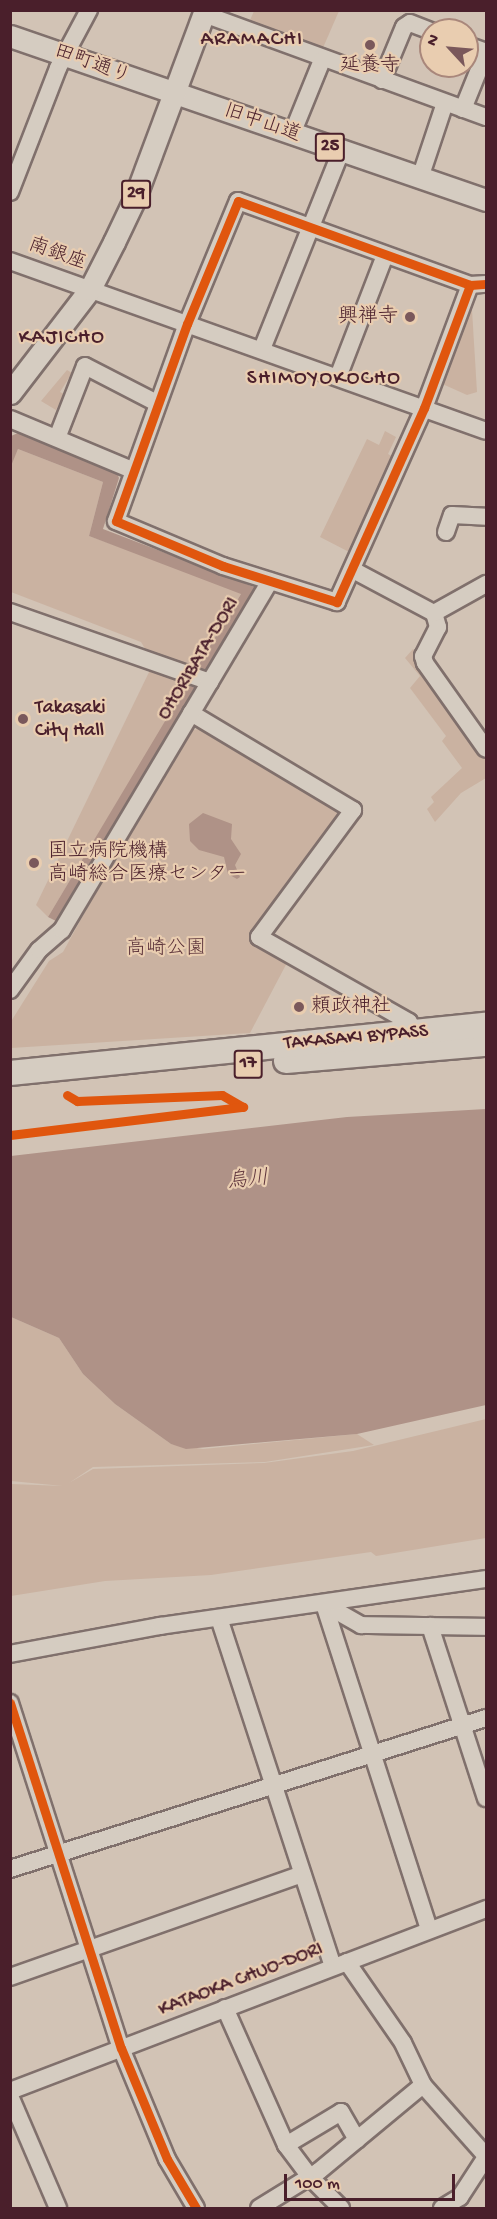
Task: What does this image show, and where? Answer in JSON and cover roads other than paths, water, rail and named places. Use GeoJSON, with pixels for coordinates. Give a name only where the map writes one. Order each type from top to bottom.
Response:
{"type":"FeatureCollection","features":[{"type":"Feature","properties":{"kind":"highway","name":"TAKASAKI BYPASS"},"geometry":{"type":"LineString","coordinates":[[10,1072],[150,1056],[414,1034],[486,1025]]}},
{"type":"Feature","properties":{"kind":"highway","name":"TAKASAKI BYPASS"},"geometry":{"type":"LineString","coordinates":[[10,1088],[196,1068],[486,1044]]}},
{"type":"Feature","properties":{"kind":"highway","name":"17"},"geometry":{"type":"LineString","coordinates":[[10,1064],[150,1056]]}},
{"type":"Feature","properties":{"kind":"main road"},"geometry":{"type":"LineString","coordinates":[[173,94],[204,12]]}},
{"type":"Feature","properties":{"kind":"main road","name":"田町通り"},"geometry":{"type":"LineString","coordinates":[[10,36],[173,94]]}},
{"type":"Feature","properties":{"kind":"main road","name":"旧中山道"},"geometry":{"type":"LineString","coordinates":[[173,94],[486,200]]}},
{"type":"Feature","properties":{"kind":"main road","name":"29"},"geometry":{"type":"LineString","coordinates":[[10,393],[90,289],[134,200],[173,94]]}},
{"type":"Feature","properties":{"kind":"street"},"geometry":{"type":"LineString","coordinates":[[12,182],[89,10]]}},
{"type":"Feature","properties":{"kind":"street"},"geometry":{"type":"LineString","coordinates":[[204,12],[322,60],[486,117]]}},
{"type":"Feature","properties":{"kind":"street"},"geometry":{"type":"LineString","coordinates":[[382,80],[404,27],[410,23],[419,26]]}},
{"type":"Feature","properties":{"kind":"street"},"geometry":{"type":"LineString","coordinates":[[463,109],[486,52]]}},
{"type":"Feature","properties":{"kind":"street"},"geometry":{"type":"LineString","coordinates":[[292,134],[322,60]]}},
{"type":"Feature","properties":{"kind":"street"},"geometry":{"type":"LineString","coordinates":[[420,178],[445,103]]}},
{"type":"Feature","properties":{"kind":"street"},"geometry":{"type":"LineString","coordinates":[[262,350],[341,151]]}},
{"type":"Feature","properties":{"kind":"street"},"geometry":{"type":"LineString","coordinates":[[10,419],[132,470],[187,324],[238,201],[385,255],[478,284],[337,602],[270,581]]}},
{"type":"Feature","properties":{"kind":"street"},"geometry":{"type":"LineString","coordinates":[[338,377],[385,255]]}},
{"type":"Feature","properties":{"kind":"street","name":"南銀座"},"geometry":{"type":"LineString","coordinates":[[10,261],[486,431]]}},
{"type":"Feature","properties":{"kind":"street"},"geometry":{"type":"LineString","coordinates":[[57,438],[85,366],[157,403]]}},
{"type":"Feature","properties":{"kind":"street","name":"OHORIBATA-DORI"},"geometry":{"type":"LineString","coordinates":[[10,990],[39,950],[62,930],[191,713],[202,679],[270,581],[116,521],[132,470]]}},
{"type":"Feature","properties":{"kind":"street"},"geometry":{"type":"LineString","coordinates":[[446,532],[452,515],[486,517]]}},
{"type":"Feature","properties":{"kind":"street"},"geometry":{"type":"LineString","coordinates":[[353,570],[434,613],[438,627],[423,656],[425,663],[486,749]]}},
{"type":"Feature","properties":{"kind":"street"},"geometry":{"type":"LineString","coordinates":[[434,613],[486,584]]}},
{"type":"Feature","properties":{"kind":"street"},"geometry":{"type":"LineString","coordinates":[[10,612],[202,679]]}},
{"type":"Feature","properties":{"kind":"street"},"geometry":{"type":"LineString","coordinates":[[191,713],[353,810],[259,938],[409,1022],[414,1034]]}},
{"type":"Feature","properties":{"kind":"street"},"geometry":{"type":"LineString","coordinates":[[10,1654],[219,1618],[486,1579]]}},
{"type":"Feature","properties":{"kind":"street"},"geometry":{"type":"LineString","coordinates":[[324,1604],[361,1625],[486,1627]]}},
{"type":"Feature","properties":{"kind":"street"},"geometry":{"type":"LineString","coordinates":[[324,1604],[429,1930]]}},
{"type":"Feature","properties":{"kind":"street"},"geometry":{"type":"LineString","coordinates":[[219,1618],[302,1874],[340,1965],[403,2043],[423,2085],[486,2156],[460,2197],[442,2208]]}},
{"type":"Feature","properties":{"kind":"street"},"geometry":{"type":"LineString","coordinates":[[430,1626],[486,1798]]}},
{"type":"Feature","properties":{"kind":"street"},"geometry":{"type":"LineString","coordinates":[[10,1702],[121,2048],[167,2159],[196,2208]]}},
{"type":"Feature","properties":{"kind":"street"},"geometry":{"type":"LineString","coordinates":[[10,1869],[486,1718]]}},
{"type":"Feature","properties":{"kind":"street"},"geometry":{"type":"LineString","coordinates":[[10,1977],[302,1874]]}},
{"type":"Feature","properties":{"kind":"street","name":"KATAOKA CHUO-DORI"},"geometry":{"type":"LineString","coordinates":[[10,2091],[486,1909]]}},
{"type":"Feature","properties":{"kind":"street"},"geometry":{"type":"LineString","coordinates":[[225,2008],[286,2145],[310,2177],[341,2208]]}},
{"type":"Feature","properties":{"kind":"street"},"geometry":{"type":"LineString","coordinates":[[259,2208],[310,2177],[423,2085]]}},
{"type":"Feature","properties":{"kind":"street"},"geometry":{"type":"LineString","coordinates":[[10,2096],[58,2208]]}},
{"type":"Feature","properties":{"kind":"street"},"geometry":{"type":"LineString","coordinates":[[286,2145],[341,2112],[357,2140]]}},
{"type":"Feature","properties":{"kind":"water"},"geometry":{"type":"Polygon","coordinates":[[[18,433],[117,473],[119,478],[103,529],[254,587],[256,592],[58,922],[48,917],[241,594],[89,536],[103,482],[18,449],[11,466],[11,436],[18,433]]]}},
{"type":"Feature","properties":{"kind":"water"},"geometry":{"type":"Polygon","coordinates":[[[203,813],[232,824],[231,839],[241,854],[235,865],[240,877],[237,879],[228,874],[224,857],[199,850],[190,841],[189,824],[203,813]]]}},
{"type":"Feature","properties":{"kind":"water","name":"烏川"},"geometry":{"type":"Polygon","coordinates":[[[486,1109],[486,1405],[357,1434],[186,1449],[171,1444],[115,1404],[83,1374],[59,1338],[11,1317],[11,1156],[347,1117],[486,1109]]]}},
{"type":"Feature","properties":{"kind":"place","name":"延養寺"},"geometry":{"type":"Point","coordinates":[370,45]}},
{"type":"Feature","properties":{"kind":"place","name":"興禅寺"},"geometry":{"type":"Point","coordinates":[410,317]}},
{"type":"Feature","properties":{"kind":"place","name":"Takasaki City Hall"},"geometry":{"type":"Point","coordinates":[23,719]}},
{"type":"Feature","properties":{"kind":"place","name":"国立病院機構 高崎総合医療センター"},"geometry":{"type":"Point","coordinates":[34,863]}},
{"type":"Feature","properties":{"kind":"place","name":"頼政神社"},"geometry":{"type":"Point","coordinates":[299,1007]}},
{"type":"Feature","properties":{"kind":"district","name":"ARAMACHI"},"geometry":{"type":"Point","coordinates":[252,41]}},
{"type":"Feature","properties":{"kind":"district","name":"KAJICHO"},"geometry":{"type":"Point","coordinates":[62,339]}},
{"type":"Feature","properties":{"kind":"district","name":"SHIMOYOKOCHO"},"geometry":{"type":"Point","coordinates":[324,380]}},
{"type":"Feature","properties":{"kind":"park label","name":"高崎公園"},"geometry":{"type":"Point","coordinates":[166,949]}}]}
